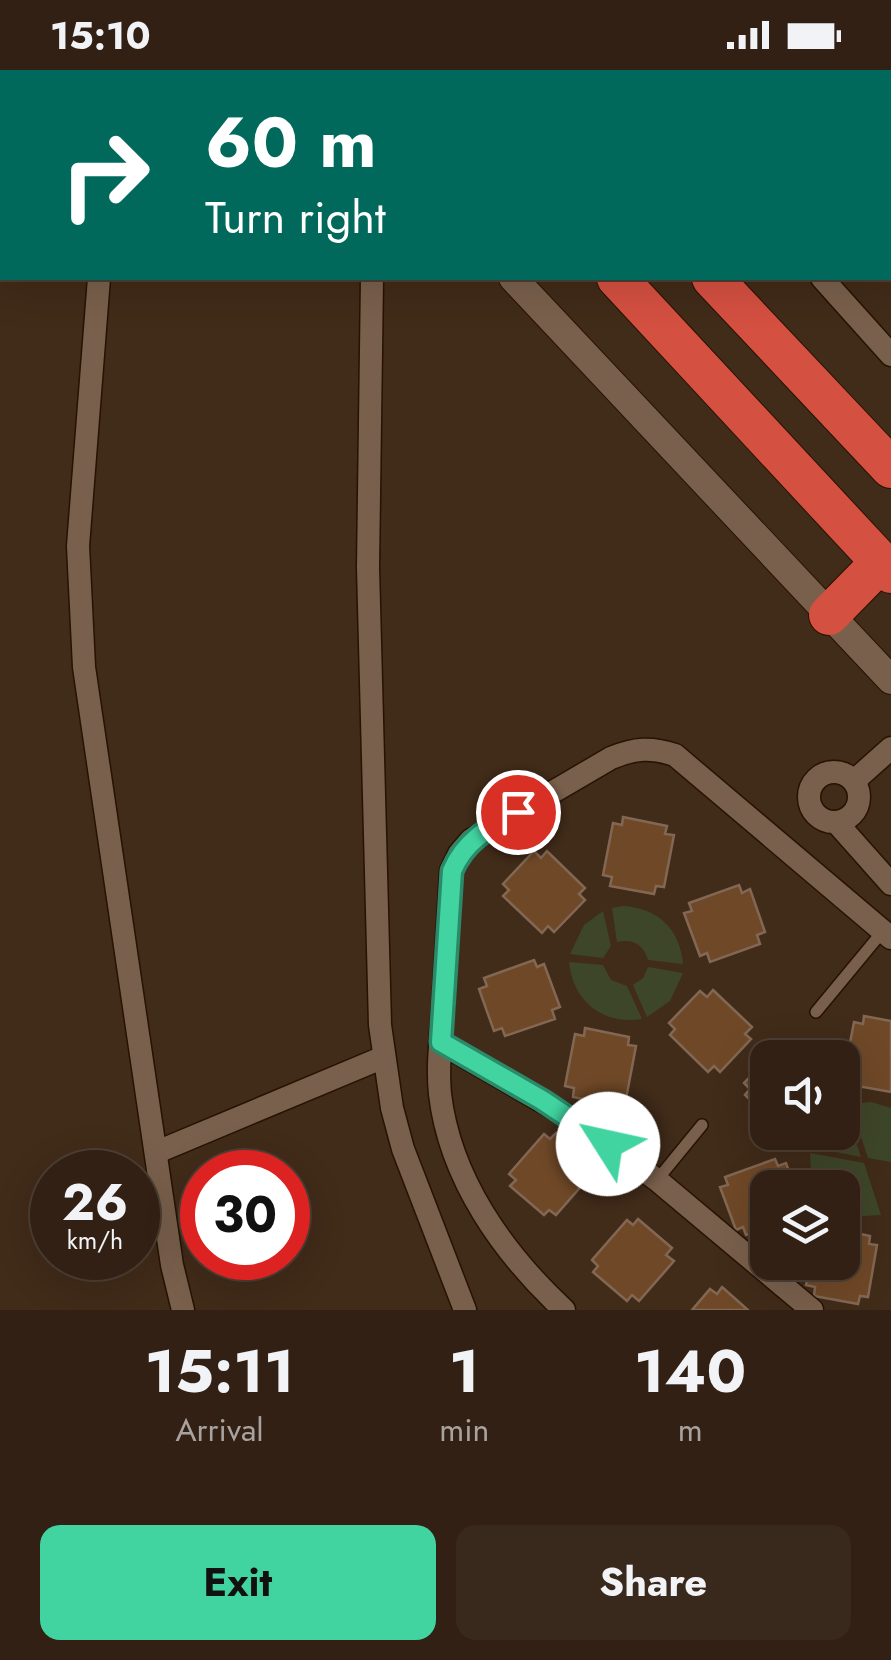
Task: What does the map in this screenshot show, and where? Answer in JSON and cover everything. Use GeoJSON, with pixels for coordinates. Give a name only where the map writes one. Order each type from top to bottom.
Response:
{"type":"FeatureCollection","features":[{"type":"Feature","properties":{"kind":"highway"},"geometry":{"type":"LineString","coordinates":[[618,280],[886,568],[829,615]]}},
{"type":"Feature","properties":{"kind":"highway"},"geometry":{"type":"LineString","coordinates":[[714,280],[891,468]]}},
{"type":"Feature","properties":{"kind":"street"},"geometry":{"type":"LineString","coordinates":[[99,280],[81,484],[79,597],[84,666],[158,1150]]}},
{"type":"Feature","properties":{"kind":"street"},"geometry":{"type":"LineString","coordinates":[[372,280],[368,567],[378,983],[384,1057],[402,1149],[466,1310]]}},
{"type":"Feature","properties":{"kind":"street"},"geometry":{"type":"LineString","coordinates":[[516,280],[891,680]]}},
{"type":"Feature","properties":{"kind":"street"},"geometry":{"type":"LineString","coordinates":[[824,280],[891,354]]}},
{"type":"Feature","properties":{"kind":"street"},"geometry":{"type":"LineString","coordinates":[[564,1310],[504,1244],[465,1178],[444,1114],[440,1092],[441,1042],[452,871],[459,854],[486,830],[632,749],[654,748],[675,756],[888,930]]}},
{"type":"Feature","properties":{"kind":"street"},"geometry":{"type":"LineString","coordinates":[[854,781],[891,748]]}},
{"type":"Feature","properties":{"kind":"street"},"geometry":{"type":"LineString","coordinates":[[836,822],[853,814],[860,798],[854,781],[839,772],[830,772],[822,774],[811,787],[809,796],[814,812],[836,822],[891,884]]}},
{"type":"Feature","properties":{"kind":"street"},"geometry":{"type":"LineString","coordinates":[[441,1042],[542,1100],[657,1180],[812,1310]]}},
{"type":"Feature","properties":{"kind":"street"},"geometry":{"type":"LineString","coordinates":[[160,1151],[384,1057]]}},
{"type":"Feature","properties":{"kind":"street"},"geometry":{"type":"LineString","coordinates":[[160,1168],[172,1264],[183,1310]]}},
{"type":"Feature","properties":{"kind":"lane"},"geometry":{"type":"LineString","coordinates":[[816,1012],[888,930]]}},
{"type":"Feature","properties":{"kind":"lane"},"geometry":{"type":"LineString","coordinates":[[657,1180],[702,1125]]}},
{"type":"Feature","properties":{"kind":"green space"},"geometry":{"type":"Polygon","coordinates":[[[612,908],[647,911],[665,923],[677,940],[683,964],[648,960],[637,944],[617,942],[612,908]]]}},
{"type":"Feature","properties":{"kind":"green space"},"geometry":{"type":"Polygon","coordinates":[[[603,911],[611,946],[603,958],[570,954],[584,925],[603,911]]]}},
{"type":"Feature","properties":{"kind":"green space"},"geometry":{"type":"Polygon","coordinates":[[[569,962],[603,965],[611,980],[627,986],[642,1019],[614,1018],[592,1007],[576,988],[569,962]]]}},
{"type":"Feature","properties":{"kind":"green space"},"geometry":{"type":"Polygon","coordinates":[[[648,967],[683,973],[670,1001],[647,1017],[633,985],[643,978],[648,967]]]}},
{"type":"Feature","properties":{"kind":"green space"},"geometry":{"type":"Polygon","coordinates":[[[860,1103],[891,1108],[891,1162],[868,1158],[860,1134],[860,1103]]]}},
{"type":"Feature","properties":{"kind":"green space"},"geometry":{"type":"Polygon","coordinates":[[[826,1150],[859,1150],[861,1157],[826,1150]]]}},
{"type":"Feature","properties":{"kind":"green space"},"geometry":{"type":"Polygon","coordinates":[[[810,1153],[864,1163],[881,1215],[860,1215],[860,1170],[811,1170],[810,1153]]]}},
{"type":"Feature","properties":{"kind":"building"},"geometry":{"type":"Polygon","coordinates":[[[623,817],[667,826],[665,834],[674,835],[664,887],[656,886],[654,894],[610,886],[612,877],[603,875],[613,823],[622,825],[623,817]]]}},
{"type":"Feature","properties":{"kind":"building"},"geometry":{"type":"Polygon","coordinates":[[[534,851],[541,858],[547,851],[585,888],[579,894],[585,900],[554,932],[548,926],[542,933],[503,896],[509,890],[503,884],[534,851]]]}},
{"type":"Feature","properties":{"kind":"building"},"geometry":{"type":"Polygon","coordinates":[[[739,885],[742,893],[750,889],[765,932],[757,935],[760,944],[710,962],[707,953],[700,956],[684,913],[692,911],[689,903],[739,885]]]}},
{"type":"Feature","properties":{"kind":"building"},"geometry":{"type":"Polygon","coordinates":[[[534,960],[537,967],[544,964],[560,1007],[552,1010],[555,1019],[505,1036],[502,1028],[494,1031],[479,989],[487,986],[484,978],[534,960]]]}},
{"type":"Feature","properties":{"kind":"building"},"geometry":{"type":"Polygon","coordinates":[[[713,990],[752,1027],[745,1034],[751,1039],[720,1072],[714,1066],[708,1072],[670,1035],[675,1029],[669,1023],[700,991],[707,997],[713,990]]]}},
{"type":"Feature","properties":{"kind":"building"},"geometry":{"type":"Polygon","coordinates":[[[864,1016],[891,1021],[891,1092],[860,1086],[860,1040],[851,1040],[854,1022],[863,1024],[864,1016]]]}},
{"type":"Feature","properties":{"kind":"building"},"geometry":{"type":"Polygon","coordinates":[[[585,1028],[629,1037],[628,1045],[636,1046],[626,1099],[618,1097],[617,1106],[573,1097],[574,1088],[565,1086],[575,1034],[584,1036],[585,1028]]]}},
{"type":"Feature","properties":{"kind":"building"},"geometry":{"type":"Polygon","coordinates":[[[556,1133],[589,1162],[583,1169],[591,1175],[556,1215],[549,1210],[544,1215],[510,1186],[516,1180],[509,1174],[544,1134],[550,1139],[556,1133]]]}},
{"type":"Feature","properties":{"kind":"building"},"geometry":{"type":"Polygon","coordinates":[[[775,1159],[778,1166],[786,1163],[789,1170],[750,1170],[750,1234],[746,1235],[743,1227],[736,1230],[720,1187],[728,1185],[725,1177],[775,1159]]]}},
{"type":"Feature","properties":{"kind":"building"},"geometry":{"type":"Polygon","coordinates":[[[638,1219],[672,1248],[666,1255],[674,1261],[639,1301],[632,1295],[627,1301],[593,1272],[598,1266],[592,1260],[627,1220],[633,1225],[638,1219]]]}},
{"type":"Feature","properties":{"kind":"building"},"geometry":{"type":"Polygon","coordinates":[[[860,1234],[870,1236],[869,1244],[877,1245],[868,1297],[860,1296],[858,1304],[814,1296],[815,1287],[806,1285],[807,1280],[860,1280],[860,1234]]]}},
{"type":"Feature","properties":{"kind":"building"},"geometry":{"type":"Polygon","coordinates":[[[722,1287],[748,1310],[692,1310],[710,1289],[717,1294],[722,1287]]]}},
{"type":"Feature","properties":{"kind":"route"},"geometry":{"type":"LineString","coordinates":[[518,812],[472,840],[459,854],[452,871],[441,1042],[542,1100],[608,1144]]}}]}
